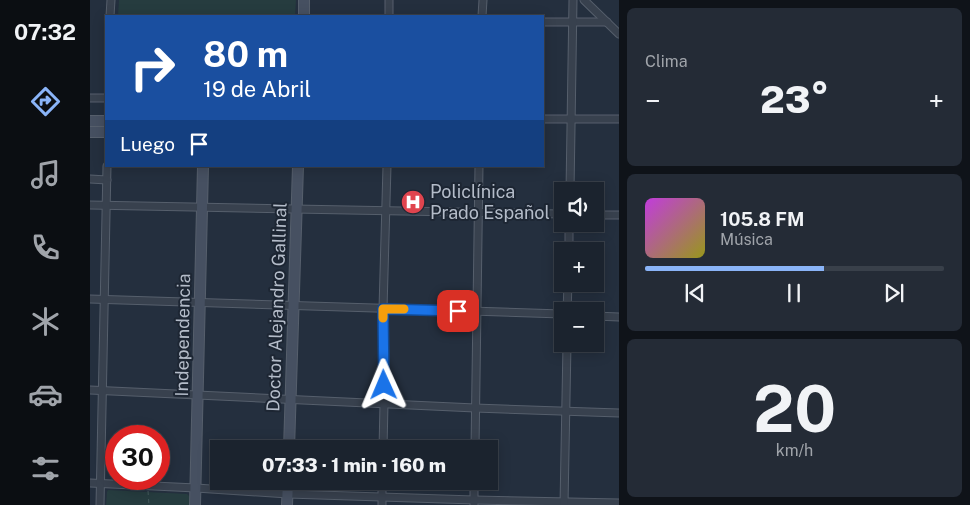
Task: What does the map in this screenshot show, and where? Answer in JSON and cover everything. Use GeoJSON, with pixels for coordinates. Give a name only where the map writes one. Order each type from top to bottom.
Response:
{"type":"FeatureCollection","features":[{"type":"Feature","properties":{"kind":"street"},"geometry":{"type":"LineString","coordinates":[[110,0],[110,15]]}},
{"type":"Feature","properties":{"kind":"street"},"geometry":{"type":"LineString","coordinates":[[304,0],[304,15]]}},
{"type":"Feature","properties":{"kind":"street"},"geometry":{"type":"LineString","coordinates":[[389,0],[389,15]]}},
{"type":"Feature","properties":{"kind":"street"},"geometry":{"type":"LineString","coordinates":[[482,0],[482,15]]}},
{"type":"Feature","properties":{"kind":"street"},"geometry":{"type":"LineString","coordinates":[[570,182],[573,0]]}},
{"type":"Feature","properties":{"kind":"street"},"geometry":{"type":"LineString","coordinates":[[584,0],[619,34]]}},
{"type":"Feature","properties":{"kind":"street"},"geometry":{"type":"LineString","coordinates":[[544,22],[606,22]]}},
{"type":"Feature","properties":{"kind":"street"},"geometry":{"type":"LineString","coordinates":[[90,98],[105,98]]}},
{"type":"Feature","properties":{"kind":"street"},"geometry":{"type":"LineString","coordinates":[[544,119],[619,119]]}},
{"type":"Feature","properties":{"kind":"street"},"geometry":{"type":"LineString","coordinates":[[90,121],[105,121]]}},
{"type":"Feature","properties":{"kind":"street"},"geometry":{"type":"LineString","coordinates":[[90,132],[105,132]]}},
{"type":"Feature","properties":{"kind":"street"},"geometry":{"type":"LineString","coordinates":[[100,505],[107,167]]}},
{"type":"Feature","properties":{"kind":"street","name":"Independencia"},"geometry":{"type":"LineString","coordinates":[[195,505],[203,167]]}},
{"type":"Feature","properties":{"kind":"street","name":"Doctor Alejandro Gallinal"},"geometry":{"type":"LineString","coordinates":[[289,440],[298,167]]}},
{"type":"Feature","properties":{"kind":"street"},"geometry":{"type":"LineString","coordinates":[[383,440],[383,309],[386,167]]}},
{"type":"Feature","properties":{"kind":"street"},"geometry":{"type":"LineString","coordinates":[[475,440],[479,167]]}},
{"type":"Feature","properties":{"kind":"street"},"geometry":{"type":"LineString","coordinates":[[90,179],[107,180]]}},
{"type":"Feature","properties":{"kind":"street"},"geometry":{"type":"LineString","coordinates":[[90,204],[554,214]]}},
{"type":"Feature","properties":{"kind":"street"},"geometry":{"type":"LineString","coordinates":[[604,215],[619,216]]}},
{"type":"Feature","properties":{"kind":"street"},"geometry":{"type":"LineString","coordinates":[[90,299],[554,314]]}},
{"type":"Feature","properties":{"kind":"street"},"geometry":{"type":"LineString","coordinates":[[604,316],[619,317]]}},
{"type":"Feature","properties":{"kind":"street"},"geometry":{"type":"LineString","coordinates":[[564,503],[567,352]]}},
{"type":"Feature","properties":{"kind":"street"},"geometry":{"type":"LineString","coordinates":[[90,390],[619,413]]}},
{"type":"Feature","properties":{"kind":"street"},"geometry":{"type":"LineString","coordinates":[[90,483],[105,484]]}},
{"type":"Feature","properties":{"kind":"street"},"geometry":{"type":"LineString","coordinates":[[170,487],[382,501],[619,503]]}},
{"type":"Feature","properties":{"kind":"street"},"geometry":{"type":"LineString","coordinates":[[287,505],[288,490]]}},
{"type":"Feature","properties":{"kind":"path"},"geometry":{"type":"LineString","coordinates":[[148,490],[149,505]]}},
{"type":"Feature","properties":{"kind":"green space"},"geometry":{"type":"Polygon","coordinates":[[[119,0],[296,0],[295,15],[118,15],[119,0]]]}},
{"type":"Feature","properties":{"kind":"green space"},"geometry":{"type":"Polygon","coordinates":[[[108,490],[187,494],[189,496],[189,505],[106,505],[108,490]]]}},
{"type":"Feature","properties":{"kind":"slow traffic"},"geometry":{"type":"LineString","coordinates":[[383,318],[383,309],[404,309]]}},
{"type":"Feature","properties":{"kind":"place","name":"Policlínica Prado Español"},"geometry":{"type":"Point","coordinates":[413,202]}},
{"type":"Feature","properties":{"kind":"route"},"geometry":{"type":"LineString","coordinates":[[384,385],[383,309],[458,311]]}}]}
